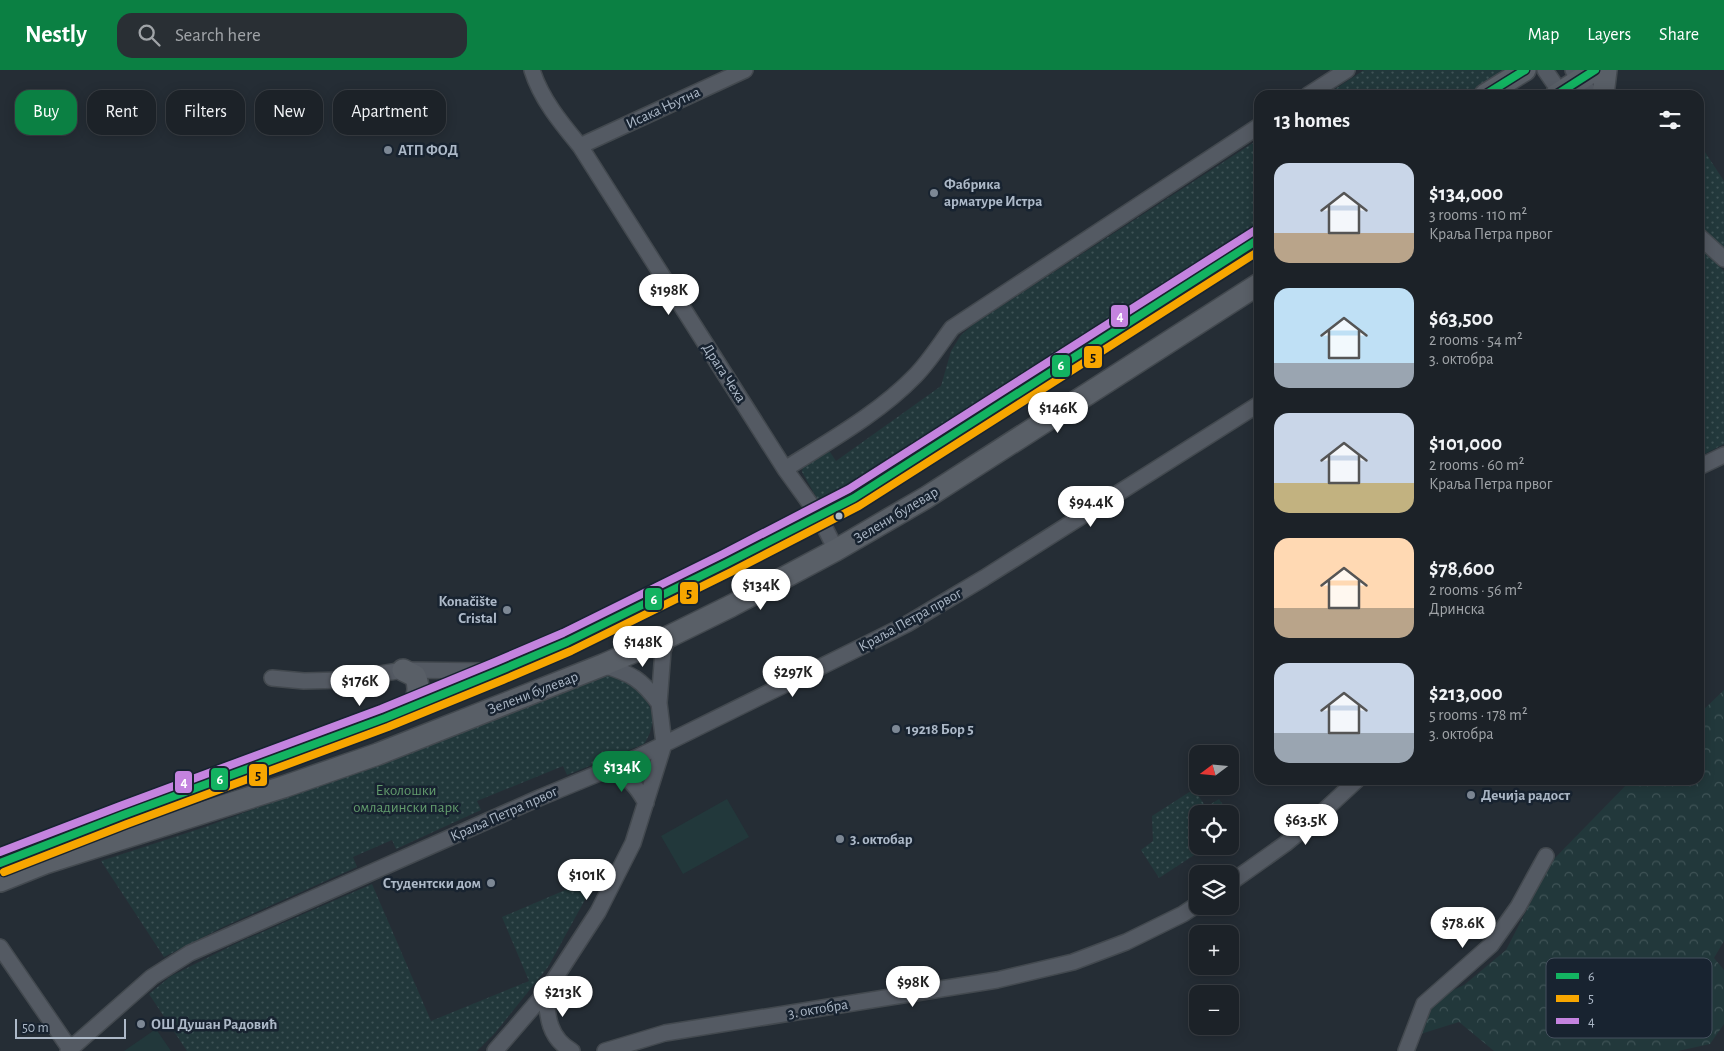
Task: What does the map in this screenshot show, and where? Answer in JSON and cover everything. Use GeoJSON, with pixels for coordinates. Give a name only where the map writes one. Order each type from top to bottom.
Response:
{"type":"FeatureCollection","features":[{"type":"Feature","properties":{"kind":"street","name":"Драга Чеха"},"geometry":{"type":"LineString","coordinates":[[532,70],[536,81],[556,116],[580,146],[785,469],[819,516],[836,550]]}},
{"type":"Feature","properties":{"kind":"street"},"geometry":{"type":"LineString","coordinates":[[1316,90],[1347,70]]}},
{"type":"Feature","properties":{"kind":"street"},"geometry":{"type":"LineString","coordinates":[[1494,90],[1525,70]]}},
{"type":"Feature","properties":{"kind":"street"},"geometry":{"type":"LineString","coordinates":[[1545,70],[1558,90]]}},
{"type":"Feature","properties":{"kind":"street"},"geometry":{"type":"LineString","coordinates":[[1604,90],[1606,70]]}},
{"type":"Feature","properties":{"kind":"street","name":"Исака Њутна"},"geometry":{"type":"LineString","coordinates":[[580,146],[743,71]]}},
{"type":"Feature","properties":{"kind":"street"},"geometry":{"type":"LineString","coordinates":[[1567,90],[1585,79]]}},
{"type":"Feature","properties":{"kind":"street"},"geometry":{"type":"LineString","coordinates":[[785,469],[832,440],[888,401],[916,375],[952,328],[1254,129]]}},
{"type":"Feature","properties":{"kind":"street"},"geometry":{"type":"LineString","coordinates":[[1704,241],[1724,259]]}},
{"type":"Feature","properties":{"kind":"street"},"geometry":{"type":"LineString","coordinates":[[0,863],[414,706],[567,642],[854,498],[1254,242]]}},
{"type":"Feature","properties":{"kind":"street","name":"Зелени булевар"},"geometry":{"type":"LineString","coordinates":[[0,881],[54,860],[338,768],[604,665],[668,637],[836,550],[927,497],[1254,287]]}},
{"type":"Feature","properties":{"kind":"street","name":"Краља Петра првог"},"geometry":{"type":"LineString","coordinates":[[69,1050],[152,977],[190,953],[539,798],[610,770],[816,671],[907,624],[984,578],[1254,407]]}},
{"type":"Feature","properties":{"kind":"street"},"geometry":{"type":"LineString","coordinates":[[1704,464],[1724,454]]}},
{"type":"Feature","properties":{"kind":"street"},"geometry":{"type":"LineString","coordinates":[[495,1051],[546,992],[598,912],[632,843],[664,744],[659,703],[663,651],[668,637]]}},
{"type":"Feature","properties":{"kind":"street"},"geometry":{"type":"LineString","coordinates":[[604,665],[631,675],[645,685],[659,703]]}},
{"type":"Feature","properties":{"kind":"street"},"geometry":{"type":"LineString","coordinates":[[272,678],[304,681],[344,680],[403,670],[499,672]]}},
{"type":"Feature","properties":{"kind":"street"},"geometry":{"type":"LineString","coordinates":[[403,670],[415,676],[419,684],[414,706]]}},
{"type":"Feature","properties":{"kind":"street"},"geometry":{"type":"LineString","coordinates":[[610,770],[632,782],[646,803]]}},
{"type":"Feature","properties":{"kind":"street"},"geometry":{"type":"LineString","coordinates":[[1239,876],[1285,844],[1352,785]]}},
{"type":"Feature","properties":{"kind":"street"},"geometry":{"type":"LineString","coordinates":[[1406,1051],[1424,1004],[1491,945],[1518,907],[1546,856]]}},
{"type":"Feature","properties":{"kind":"street","name":"3. октобра"},"geometry":{"type":"LineString","coordinates":[[605,1051],[665,1033],[997,980],[1073,962],[1126,942],[1189,910]]}},
{"type":"Feature","properties":{"kind":"street"},"geometry":{"type":"LineString","coordinates":[[0,947],[69,1050]]}},
{"type":"Feature","properties":{"kind":"street"},"geometry":{"type":"LineString","coordinates":[[546,992],[546,1011],[549,1025],[557,1040],[572,1051]]}},
{"type":"Feature","properties":{"kind":"green space"},"geometry":{"type":"Polygon","coordinates":[[[1364,70],[1503,70],[1473,90],[1334,90],[1364,70]]]}},
{"type":"Feature","properties":{"kind":"green space"},"geometry":{"type":"Polygon","coordinates":[[[1254,142],[1254,232],[851,493],[819,502],[802,472],[808,460],[816,455],[830,452],[836,461],[941,386],[951,351],[961,335],[974,324],[1254,142]]]}},
{"type":"Feature","properties":{"kind":"green space"},"geometry":{"type":"Polygon","coordinates":[[[1704,151],[1724,181],[1724,252],[1704,231],[1704,151]]]}},
{"type":"Feature","properties":{"kind":"green space"},"geometry":{"type":"Polygon","coordinates":[[[1704,252],[1724,271],[1724,444],[1704,454],[1704,252]]]}},
{"type":"Feature","properties":{"kind":"green space","name":"Еколошки омладински парк"},"geometry":{"type":"Polygon","coordinates":[[[610,675],[635,688],[642,695],[651,710],[651,729],[644,744],[567,775],[563,766],[477,801],[481,810],[396,849],[392,840],[353,857],[357,867],[223,927],[164,957],[101,861],[205,827],[388,760],[610,675]]]}},
{"type":"Feature","properties":{"kind":"green space"},"geometry":{"type":"Polygon","coordinates":[[[1724,690],[1724,941],[1714,958],[1724,970],[1724,1024],[1710,1044],[1678,1051],[1494,1051],[1459,1022],[1414,1036],[1436,998],[1464,985],[1506,950],[1552,861],[1626,785],[1704,785],[1704,709],[1724,690]]]}},
{"type":"Feature","properties":{"kind":"green space"},"geometry":{"type":"Polygon","coordinates":[[[1189,792],[1189,795],[1198,795],[1205,805],[1189,805],[1189,855],[1194,855],[1159,878],[1141,850],[1153,841],[1152,816],[1189,792]]]}},
{"type":"Feature","properties":{"kind":"green space"},"geometry":{"type":"Polygon","coordinates":[[[727,799],[749,837],[683,874],[661,836],[727,799]]]}},
{"type":"Feature","properties":{"kind":"green space"},"geometry":{"type":"Polygon","coordinates":[[[1219,799],[1223,805],[1209,805],[1219,799]]]}},
{"type":"Feature","properties":{"kind":"green space"},"geometry":{"type":"Polygon","coordinates":[[[598,876],[548,967],[495,1033],[477,1051],[187,1051],[149,994],[171,976],[235,944],[372,884],[431,1021],[529,981],[502,917],[598,876]]]}},
{"type":"Feature","properties":{"kind":"green space"},"geometry":{"type":"Polygon","coordinates":[[[156,1029],[171,1051],[124,1051],[156,1029]]]}},
{"type":"Feature","properties":{"kind":"transit line","name":"6"},"geometry":{"type":"LineString","coordinates":[[1493,90],[1525,70]]}},
{"type":"Feature","properties":{"kind":"transit line","name":"6"},"geometry":{"type":"LineString","coordinates":[[1564,90],[1595,70]]}},
{"type":"Feature","properties":{"kind":"transit line","name":"4"},"geometry":{"type":"LineString","coordinates":[[0,852],[381,709],[563,633],[723,554],[849,489],[1254,231]]}},
{"type":"Feature","properties":{"kind":"transit line","name":"6"},"geometry":{"type":"LineString","coordinates":[[0,863],[123,815],[385,718],[499,671],[567,642],[727,563],[854,498],[1254,242]]}},
{"type":"Feature","properties":{"kind":"transit line","name":"5"},"geometry":{"type":"LineString","coordinates":[[4,872],[388,727],[503,680],[571,651],[731,572],[859,506],[1254,254]]}},
{"type":"Feature","properties":{"kind":"place","name":"АТП ФОД"},"geometry":{"type":"Point","coordinates":[388,150]}},
{"type":"Feature","properties":{"kind":"place","name":"Фабрика арматуре Истра"},"geometry":{"type":"Point","coordinates":[934,193]}},
{"type":"Feature","properties":{"kind":"place","name":"Konačište Cristal"},"geometry":{"type":"Point","coordinates":[507,610]}},
{"type":"Feature","properties":{"kind":"place","name":"19218 Бор 5"},"geometry":{"type":"Point","coordinates":[896,729]}},
{"type":"Feature","properties":{"kind":"place","name":"Дечија радост"},"geometry":{"type":"Point","coordinates":[1471,795]}},
{"type":"Feature","properties":{"kind":"place","name":"3. октобар"},"geometry":{"type":"Point","coordinates":[840,839]}},
{"type":"Feature","properties":{"kind":"place","name":"Студентски дом"},"geometry":{"type":"Point","coordinates":[491,883]}},
{"type":"Feature","properties":{"kind":"place","name":"ОШ Душан Радовић"},"geometry":{"type":"Point","coordinates":[141,1024]}}]}
